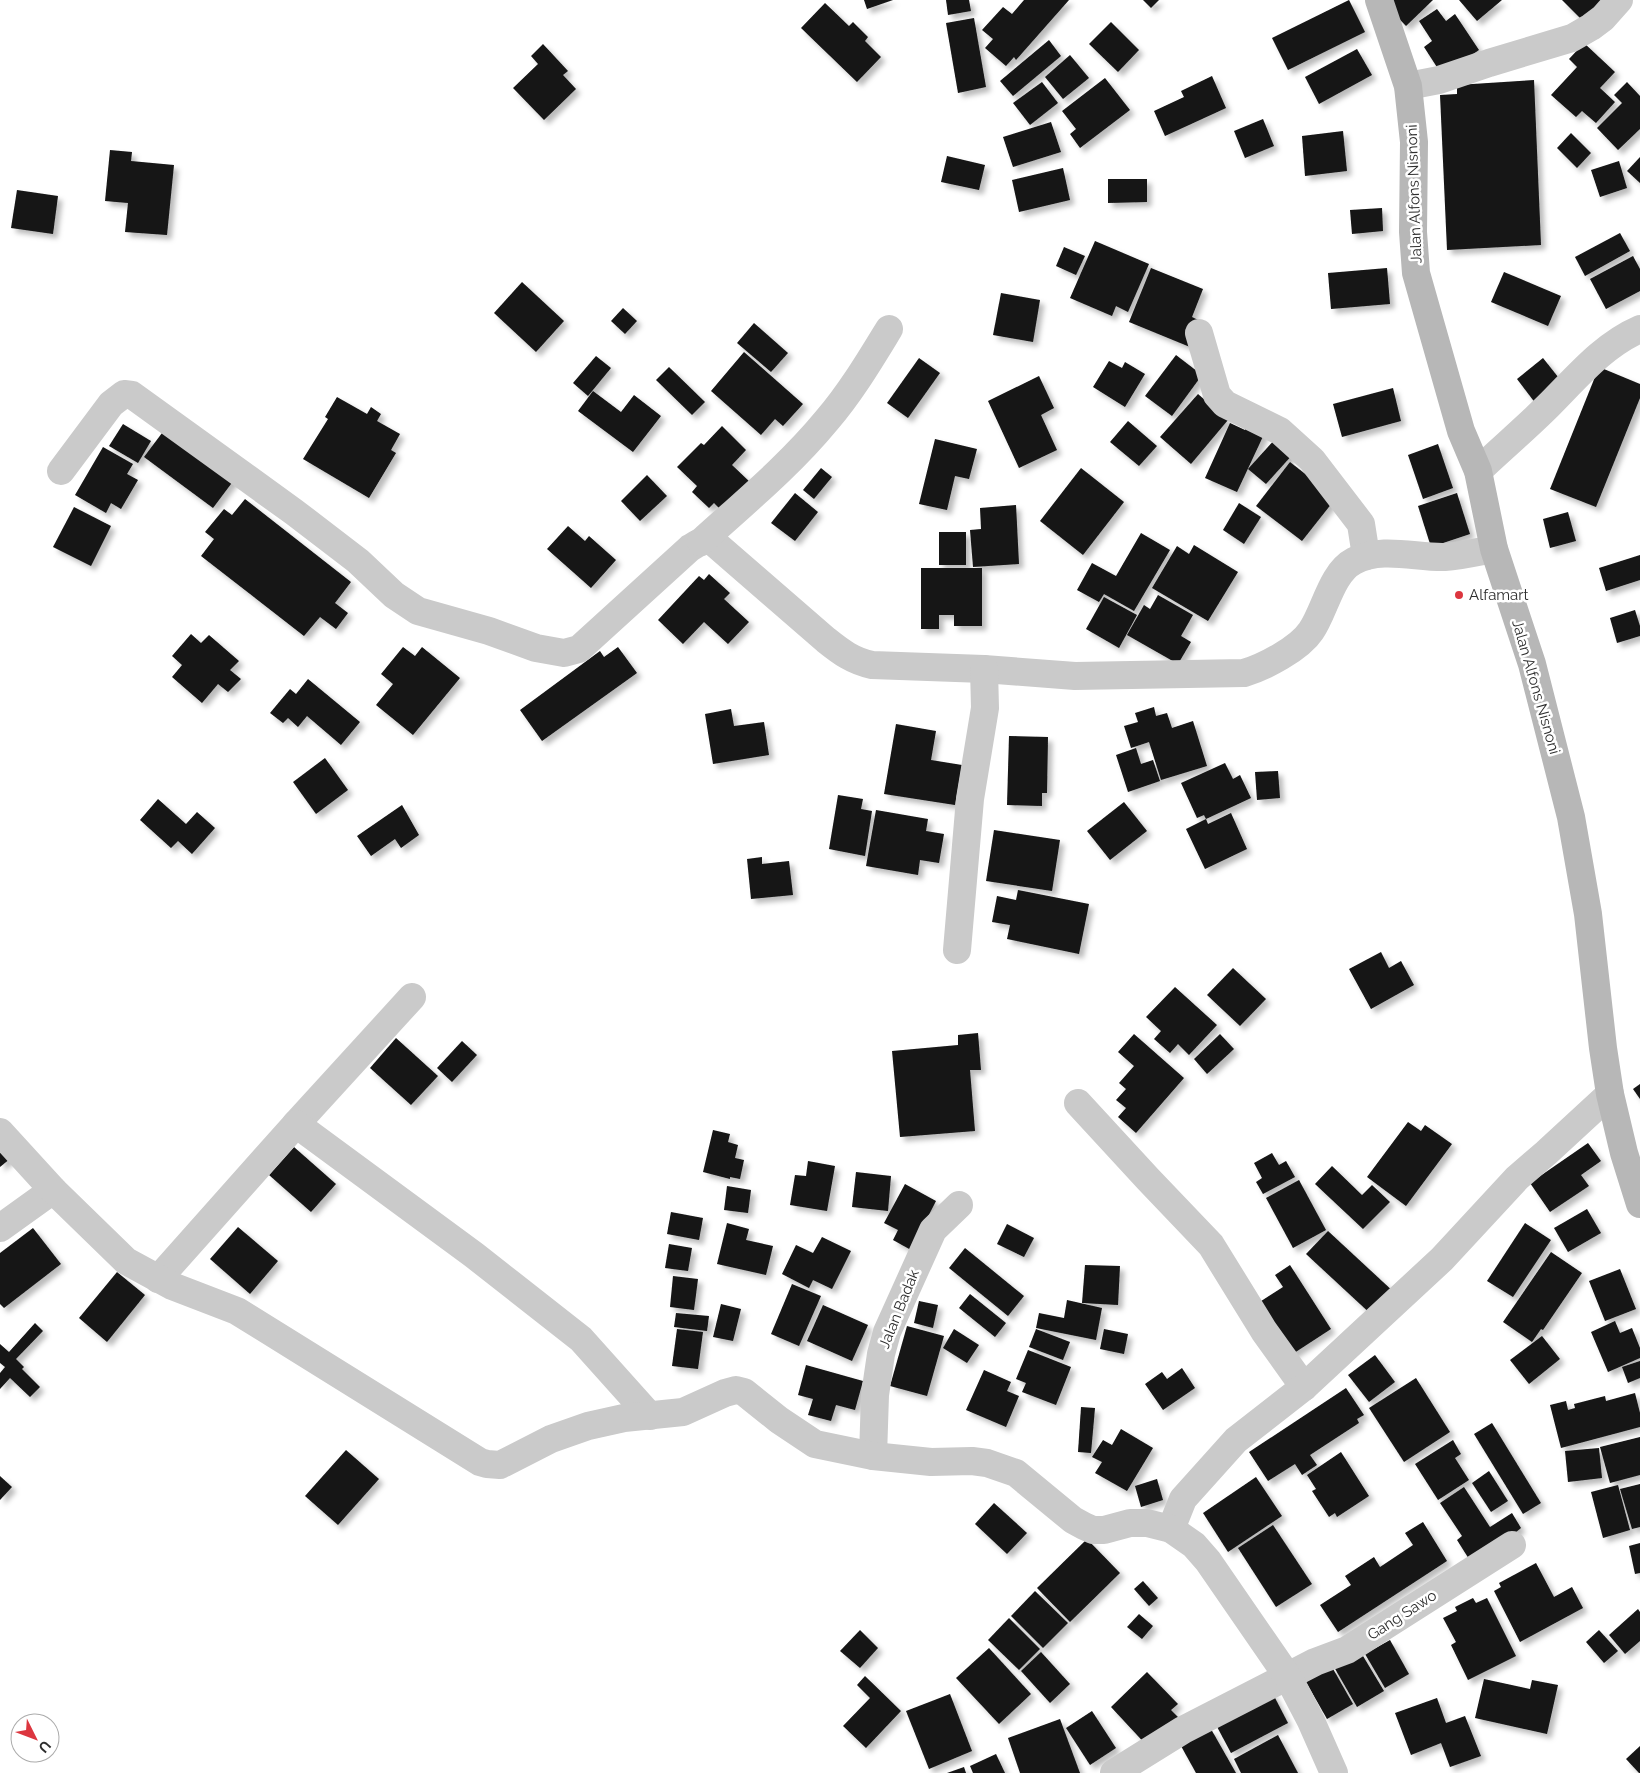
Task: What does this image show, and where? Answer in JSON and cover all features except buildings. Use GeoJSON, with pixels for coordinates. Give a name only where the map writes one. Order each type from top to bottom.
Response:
{"type":"FeatureCollection","features":[{"type":"Feature","properties":{"kind":"main road","name":"Jalan Alfons Nisnoni"},"geometry":{"type":"LineString","coordinates":[[1379,0],[1408,86],[1414,142],[1413,232],[1416,273],[1461,431],[1478,471],[1494,549],[1532,664],[1572,817],[1588,914],[1610,1094],[1624,1154],[1640,1204]]}},
{"type":"Feature","properties":{"kind":"street"},"geometry":{"type":"LineString","coordinates":[[1408,86],[1440,80],[1488,63],[1572,38],[1603,18],[1619,0]]}},
{"type":"Feature","properties":{"kind":"street"},"geometry":{"type":"LineString","coordinates":[[701,542],[791,459],[827,421],[860,375],[889,329]]}},
{"type":"Feature","properties":{"kind":"street"},"geometry":{"type":"LineString","coordinates":[[1478,471],[1547,407],[1595,358],[1626,335],[1640,329]]}},
{"type":"Feature","properties":{"kind":"street"},"geometry":{"type":"LineString","coordinates":[[1199,333],[1217,395],[1225,404],[1280,431],[1312,460],[1361,524],[1366,556]]}},
{"type":"Feature","properties":{"kind":"street"},"geometry":{"type":"LineString","coordinates":[[61,471],[111,404],[124,394],[132,395],[294,512],[358,561],[394,595],[418,611],[489,631],[536,648],[564,654],[578,649],[690,548],[708,540],[713,542],[826,640],[845,655],[861,663],[1075,676],[1244,674],[1267,664],[1304,640],[1312,630],[1337,578],[1354,561],[1366,556],[1383,554],[1445,557],[1494,549]]}},
{"type":"Feature","properties":{"kind":"street"},"geometry":{"type":"LineString","coordinates":[[956,950],[970,799],[984,708],[984,669]]}},
{"type":"Feature","properties":{"kind":"street"},"geometry":{"type":"LineString","coordinates":[[158,1279],[412,997]]}},
{"type":"Feature","properties":{"kind":"street"},"geometry":{"type":"LineString","coordinates":[[1170,1529],[1183,1499],[1236,1440],[1304,1387],[1442,1259],[1518,1178],[1610,1094]]}},
{"type":"Feature","properties":{"kind":"street"},"geometry":{"type":"LineString","coordinates":[[1078,1103],[1148,1180],[1211,1245],[1264,1331],[1304,1387]]}},
{"type":"Feature","properties":{"kind":"street"},"geometry":{"type":"LineString","coordinates":[[296,1124],[474,1255],[581,1339],[650,1416]]}},
{"type":"Feature","properties":{"kind":"street"},"geometry":{"type":"LineString","coordinates":[[0,1132],[53,1190],[126,1261],[172,1286],[237,1311],[480,1462],[500,1465],[551,1439],[588,1426],[624,1418],[683,1412],[736,1390],[744,1392],[779,1420],[815,1444],[873,1456],[931,1462],[972,1461],[987,1463],[1016,1474],[1073,1520],[1093,1530],[1104,1530],[1130,1523],[1147,1523],[1170,1529],[1194,1545],[1208,1561],[1288,1676],[1334,1773]]}},
{"type":"Feature","properties":{"kind":"street"},"geometry":{"type":"LineString","coordinates":[[0,1228],[53,1190]]}},
{"type":"Feature","properties":{"kind":"street","name":"Jalan Badak"},"geometry":{"type":"LineString","coordinates":[[873,1456],[875,1395],[881,1354],[887,1332],[933,1230],[959,1205]]}},
{"type":"Feature","properties":{"kind":"street","name":"Gang Sawo"},"geometry":{"type":"LineString","coordinates":[[1114,1773],[1183,1730],[1314,1662],[1347,1650],[1512,1545]]}},
{"type":"Feature","properties":{"kind":"place","name":"Alfamart"},"geometry":{"type":"Point","coordinates":[1459,595]}}]}
